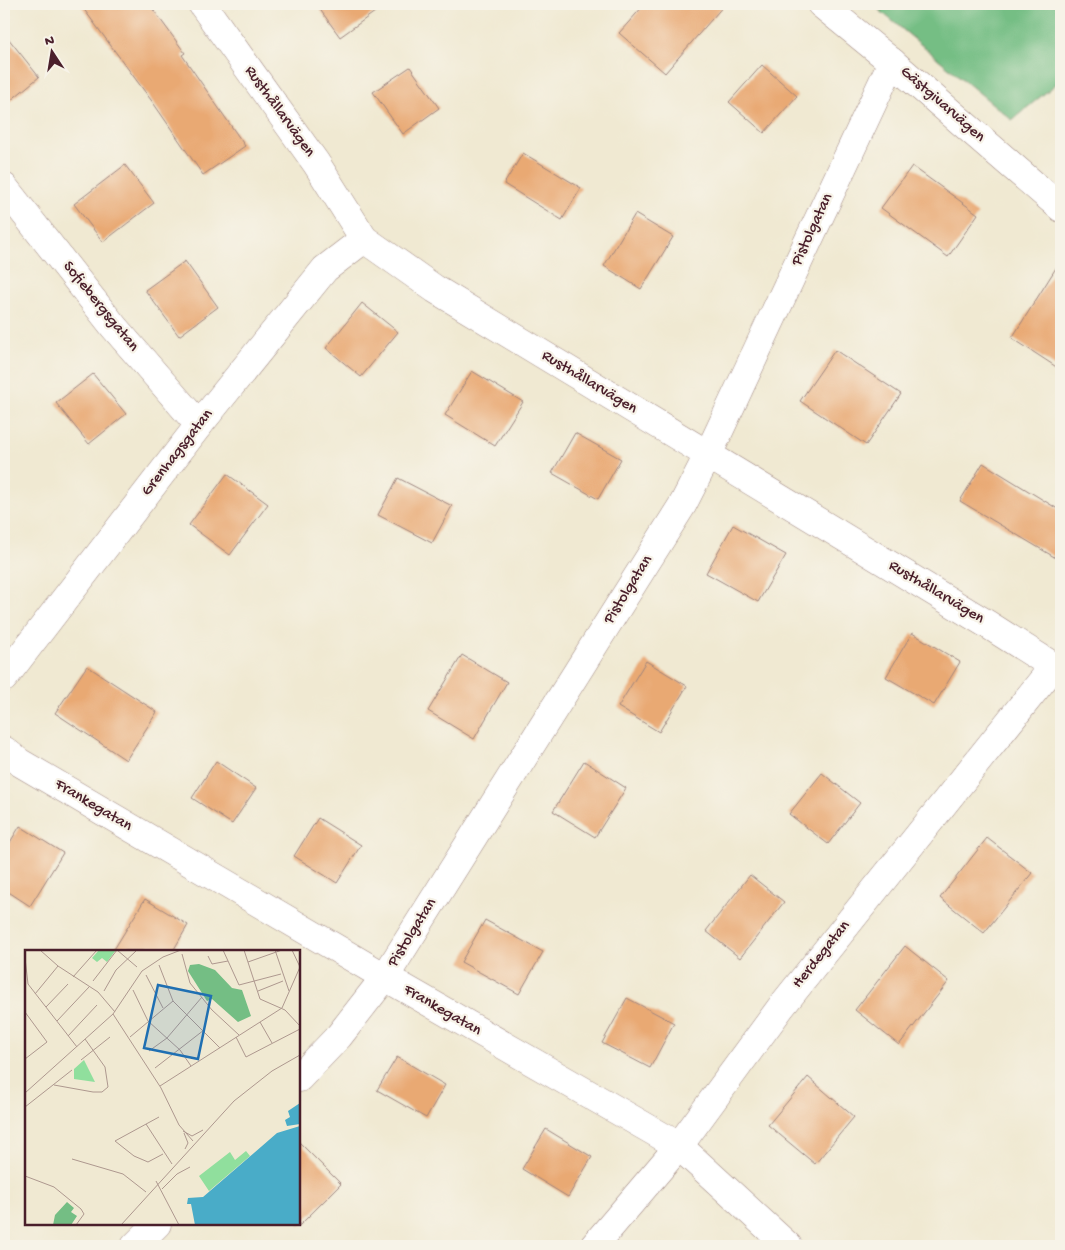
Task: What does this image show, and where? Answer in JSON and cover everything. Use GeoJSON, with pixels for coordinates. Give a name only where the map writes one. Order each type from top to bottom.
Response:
{"type":"FeatureCollection","features":[{"type":"Feature","properties":{"kind":"street","name":"Rusthållarvägen"},"geometry":{"type":"LineString","coordinates":[[202,4],[316,163],[364,239],[435,289],[1058,669]]}},
{"type":"Feature","properties":{"kind":"street","name":"Gästgivarvägen"},"geometry":{"type":"LineString","coordinates":[[821,4],[892,62],[1061,208]]}},
{"type":"Feature","properties":{"kind":"street","name":"Pistolgatan"},"geometry":{"type":"LineString","coordinates":[[300,1077],[339,1036],[385,978],[683,504],[708,455],[892,62]]}},
{"type":"Feature","properties":{"kind":"street","name":"Sofiebergsgatan"},"geometry":{"type":"LineString","coordinates":[[4,187],[114,327],[199,425]]}},
{"type":"Feature","properties":{"kind":"street","name":"Grenhagsgatan"},"geometry":{"type":"LineString","coordinates":[[4,678],[199,425],[325,269],[364,239]]}},
{"type":"Feature","properties":{"kind":"street","name":"Herdegatan"},"geometry":{"type":"LineString","coordinates":[[594,1246],[679,1146],[781,1007],[1058,669]]}},
{"type":"Feature","properties":{"kind":"street","name":"Frankegatan"},"geometry":{"type":"LineString","coordinates":[[4,750],[19,762],[120,823],[385,978],[679,1146],[788,1246]]}},
{"type":"Feature","properties":{"kind":"street"},"geometry":{"type":"LineString","coordinates":[[135,1246],[156,1225]]}},
{"type":"Feature","properties":{"kind":"green space"},"geometry":{"type":"Polygon","coordinates":[[[872,4],[1061,4],[1061,80],[1012,120],[872,4]]]}},
{"type":"Feature","properties":{"kind":"building"},"geometry":{"type":"Polygon","coordinates":[[[80,4],[149,4],[185,53],[182,55],[245,146],[203,175],[154,104],[80,4]]]}},
{"type":"Feature","properties":{"kind":"building"},"geometry":{"type":"Polygon","coordinates":[[[316,4],[386,4],[340,37],[316,4]]]}},
{"type":"Feature","properties":{"kind":"building"},"geometry":{"type":"Polygon","coordinates":[[[645,4],[725,4],[665,73],[619,33],[645,4]]]}},
{"type":"Feature","properties":{"kind":"building"},"geometry":{"type":"Polygon","coordinates":[[[4,33],[39,77],[4,106],[4,33]]]}},
{"type":"Feature","properties":{"kind":"building"},"geometry":{"type":"Polygon","coordinates":[[[762,65],[797,96],[764,133],[729,102],[762,65]]]}},
{"type":"Feature","properties":{"kind":"building"},"geometry":{"type":"Polygon","coordinates":[[[410,67],[439,108],[403,134],[373,92],[410,67]]]}},
{"type":"Feature","properties":{"kind":"building"},"geometry":{"type":"Polygon","coordinates":[[[523,153],[581,188],[562,220],[504,184],[523,153]]]}},
{"type":"Feature","properties":{"kind":"building"},"geometry":{"type":"Polygon","coordinates":[[[125,165],[154,203],[103,242],[74,204],[125,165]]]}},
{"type":"Feature","properties":{"kind":"building"},"geometry":{"type":"Polygon","coordinates":[[[912,166],[978,214],[948,257],[881,208],[912,166]]]}},
{"type":"Feature","properties":{"kind":"building"},"geometry":{"type":"Polygon","coordinates":[[[635,214],[673,237],[641,289],[604,266],[635,214]]]}},
{"type":"Feature","properties":{"kind":"building"},"geometry":{"type":"Polygon","coordinates":[[[1061,260],[1061,370],[1012,338],[1061,260]]]}},
{"type":"Feature","properties":{"kind":"building"},"geometry":{"type":"Polygon","coordinates":[[[185,261],[218,307],[179,336],[145,290],[185,261]]]}},
{"type":"Feature","properties":{"kind":"building"},"geometry":{"type":"Polygon","coordinates":[[[362,303],[398,332],[361,377],[326,348],[362,303]]]}},
{"type":"Feature","properties":{"kind":"building"},"geometry":{"type":"Polygon","coordinates":[[[835,350],[901,394],[866,445],[800,401],[835,350]]]}},
{"type":"Feature","properties":{"kind":"building"},"geometry":{"type":"Polygon","coordinates":[[[472,371],[523,402],[495,446],[445,415],[472,371]]]}},
{"type":"Feature","properties":{"kind":"building"},"geometry":{"type":"Polygon","coordinates":[[[93,374],[126,414],[89,444],[56,403],[93,374]]]}},
{"type":"Feature","properties":{"kind":"building"},"geometry":{"type":"Polygon","coordinates":[[[575,433],[621,459],[598,499],[552,473],[575,433]]]}},
{"type":"Feature","properties":{"kind":"building"},"geometry":{"type":"Polygon","coordinates":[[[983,463],[1061,511],[1061,561],[960,501],[983,463]]]}},
{"type":"Feature","properties":{"kind":"building"},"geometry":{"type":"Polygon","coordinates":[[[227,474],[268,504],[230,555],[189,525],[227,474]]]}},
{"type":"Feature","properties":{"kind":"building"},"geometry":{"type":"Polygon","coordinates":[[[398,478],[452,506],[432,543],[378,515],[398,478]]]}},
{"type":"Feature","properties":{"kind":"building"},"geometry":{"type":"Polygon","coordinates":[[[733,525],[786,555],[758,602],[706,573],[733,525]]]}},
{"type":"Feature","properties":{"kind":"building"},"geometry":{"type":"Polygon","coordinates":[[[912,633],[960,662],[934,705],[886,677],[912,633]]]}},
{"type":"Feature","properties":{"kind":"building"},"geometry":{"type":"Polygon","coordinates":[[[462,655],[507,682],[474,739],[428,711],[462,655]]]}},
{"type":"Feature","properties":{"kind":"building"},"geometry":{"type":"Polygon","coordinates":[[[646,661],[687,686],[659,732],[618,707],[646,661]]]}},
{"type":"Feature","properties":{"kind":"building"},"geometry":{"type":"Polygon","coordinates":[[[87,666],[157,712],[126,760],[55,713],[87,666]]]}},
{"type":"Feature","properties":{"kind":"building"},"geometry":{"type":"Polygon","coordinates":[[[216,761],[256,788],[232,824],[192,798],[216,761]]]}},
{"type":"Feature","properties":{"kind":"building"},"geometry":{"type":"Polygon","coordinates":[[[584,761],[626,788],[595,837],[553,811],[584,761]]]}},
{"type":"Feature","properties":{"kind":"building"},"geometry":{"type":"Polygon","coordinates":[[[822,773],[860,803],[828,844],[789,814],[822,773]]]}},
{"type":"Feature","properties":{"kind":"building"},"geometry":{"type":"Polygon","coordinates":[[[318,818],[361,845],[337,883],[294,856],[318,818]]]}},
{"type":"Feature","properties":{"kind":"building"},"geometry":{"type":"Polygon","coordinates":[[[20,826],[63,853],[30,906],[4,889],[4,852],[20,826]]]}},
{"type":"Feature","properties":{"kind":"building"},"geometry":{"type":"Polygon","coordinates":[[[987,838],[1032,873],[984,933],[940,898],[987,838]]]}},
{"type":"Feature","properties":{"kind":"building"},"geometry":{"type":"Polygon","coordinates":[[[750,875],[784,902],[740,958],[706,931],[750,875]]]}},
{"type":"Feature","properties":{"kind":"building"},"geometry":{"type":"Polygon","coordinates":[[[145,899],[188,925],[174,950],[114,950],[145,899]]]}},
{"type":"Feature","properties":{"kind":"building"},"geometry":{"type":"Polygon","coordinates":[[[485,920],[543,952],[519,994],[461,962],[485,920]]]}},
{"type":"Feature","properties":{"kind":"building"},"geometry":{"type":"Polygon","coordinates":[[[905,946],[949,981],[899,1045],[855,1010],[905,946]]]}},
{"type":"Feature","properties":{"kind":"building"},"geometry":{"type":"Polygon","coordinates":[[[627,998],[674,1023],[650,1068],[602,1043],[627,998]]]}},
{"type":"Feature","properties":{"kind":"building"},"geometry":{"type":"Polygon","coordinates":[[[397,1057],[445,1085],[426,1118],[377,1090],[397,1057]]]}},
{"type":"Feature","properties":{"kind":"building"},"geometry":{"type":"Polygon","coordinates":[[[808,1077],[854,1117],[815,1164],[768,1125],[808,1077]]]}},
{"type":"Feature","properties":{"kind":"building"},"geometry":{"type":"Polygon","coordinates":[[[546,1129],[592,1157],[568,1197],[522,1169],[546,1129]]]}},
{"type":"Feature","properties":{"kind":"building"},"geometry":{"type":"Polygon","coordinates":[[[300,1143],[341,1184],[300,1225],[300,1143]]]}}]}
